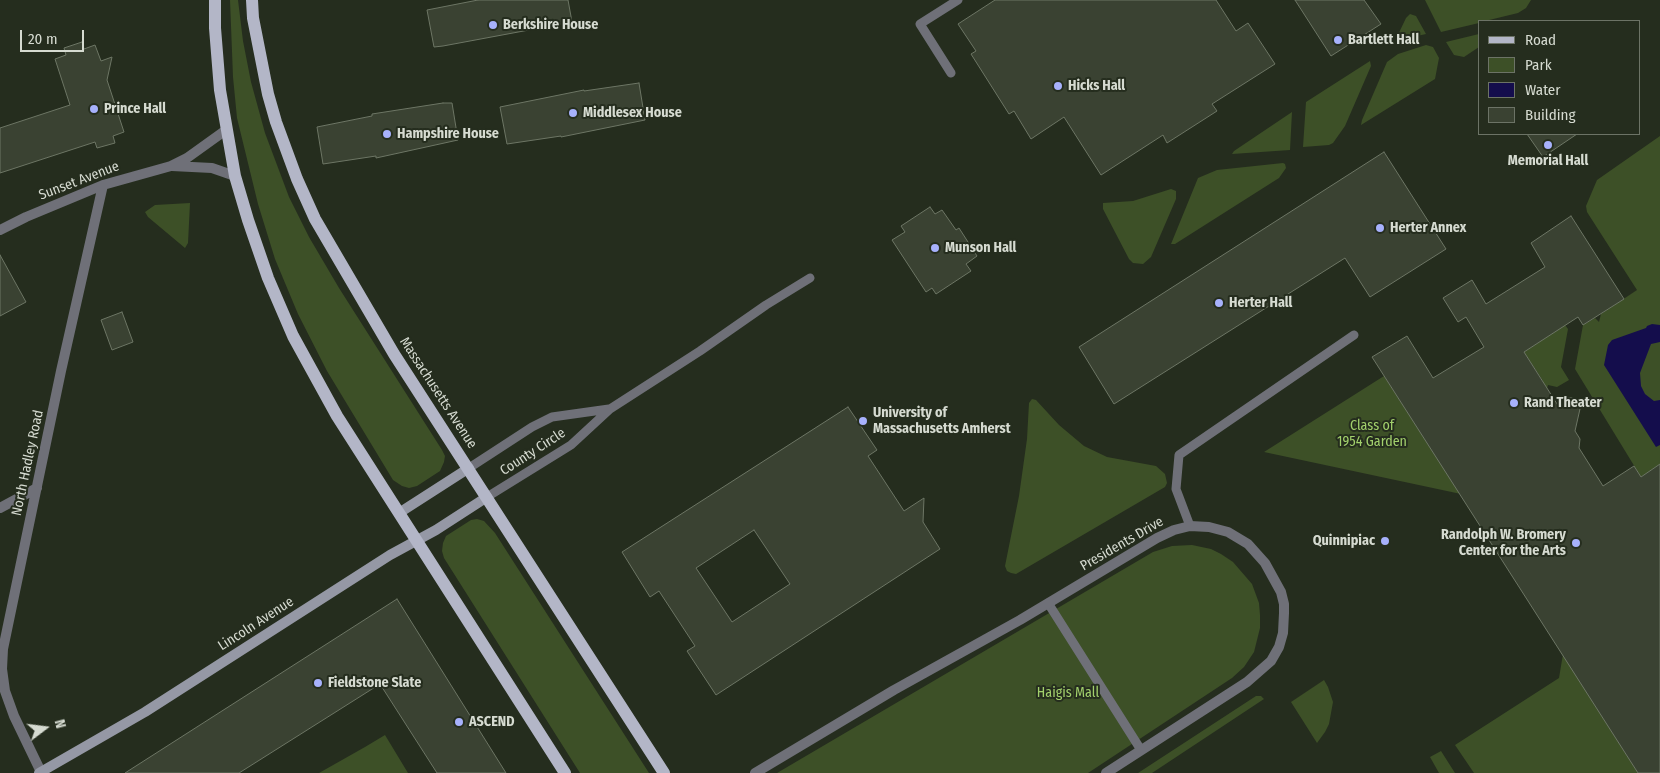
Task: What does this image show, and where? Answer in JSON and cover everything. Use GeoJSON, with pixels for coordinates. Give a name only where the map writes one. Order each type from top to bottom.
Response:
{"type":"FeatureCollection","features":[{"type":"Feature","properties":{"kind":"main road"},"geometry":{"type":"LineString","coordinates":[[215,0],[217,59],[226,130],[235,176],[266,270],[293,336],[337,416],[565,773]]}},
{"type":"Feature","properties":{"kind":"main road","name":"Massachusetts Avenue"},"geometry":{"type":"LineString","coordinates":[[252,0],[253,18],[268,94],[276,122],[297,179],[315,219],[394,354],[664,773]]}},
{"type":"Feature","properties":{"kind":"street","name":"Sunset Avenue"},"geometry":{"type":"LineString","coordinates":[[0,230],[26,217],[103,185],[171,166],[187,158],[226,130]]}},
{"type":"Feature","properties":{"kind":"street","name":"Sunset Avenue"},"geometry":{"type":"LineString","coordinates":[[171,166],[212,168],[235,176]]}},
{"type":"Feature","properties":{"kind":"street","name":"North Hadley Road"},"geometry":{"type":"LineString","coordinates":[[40,773],[14,716],[5,691],[2,669],[3,649],[63,362],[103,185]]}},
{"type":"Feature","properties":{"kind":"street"},"geometry":{"type":"LineString","coordinates":[[399,513],[469,468]]}},
{"type":"Feature","properties":{"kind":"street"},"geometry":{"type":"LineString","coordinates":[[0,508],[37,488]]}},
{"type":"Feature","properties":{"kind":"street","name":"Lincoln Avenue"},"geometry":{"type":"LineString","coordinates":[[40,773],[138,716],[390,555],[436,530],[487,498]]}},
{"type":"Feature","properties":{"kind":"street","name":"Presidents Drive"},"geometry":{"type":"LineString","coordinates":[[755,773],[894,690],[1048,603],[1157,538],[1174,530],[1190,526],[1209,527],[1228,532],[1248,544],[1265,563],[1281,592],[1284,604],[1283,632],[1279,647],[1271,662],[1260,672],[1106,773]]}},
{"type":"Feature","properties":{"kind":"lane"},"geometry":{"type":"LineString","coordinates":[[951,73],[920,24],[958,0]]}},
{"type":"Feature","properties":{"kind":"lane"},"geometry":{"type":"LineString","coordinates":[[610,409],[700,351],[766,305],[810,278]]}},
{"type":"Feature","properties":{"kind":"lane"},"geometry":{"type":"LineString","coordinates":[[1190,526],[1176,489],[1178,455],[1354,335]]}},
{"type":"Feature","properties":{"kind":"lane","name":"County Circle"},"geometry":{"type":"LineString","coordinates":[[469,468],[532,427],[552,417],[610,409]]}},
{"type":"Feature","properties":{"kind":"lane","name":"County Circle"},"geometry":{"type":"LineString","coordinates":[[487,498],[571,445],[610,409]]}},
{"type":"Feature","properties":{"kind":"lane"},"geometry":{"type":"LineString","coordinates":[[1048,603],[1140,750]]}},
{"type":"Feature","properties":{"kind":"green space"},"geometry":{"type":"Polygon","coordinates":[[[230,0],[238,0],[251,82],[265,133],[289,197],[309,237],[339,288],[445,456],[440,471],[417,486],[409,488],[393,480],[327,371],[298,314],[275,259],[258,204],[237,118],[233,77],[230,0]]]}},
{"type":"Feature","properties":{"kind":"green space"},"geometry":{"type":"Polygon","coordinates":[[[1425,0],[1531,0],[1526,8],[1518,13],[1489,20],[1478,20],[1478,23],[1441,32],[1425,0]]]}},
{"type":"Feature","properties":{"kind":"green space"},"geometry":{"type":"Polygon","coordinates":[[[1410,14],[1416,16],[1426,34],[1395,41],[1406,18],[1410,14]]]}},
{"type":"Feature","properties":{"kind":"green space"},"geometry":{"type":"Polygon","coordinates":[[[1478,34],[1478,48],[1464,57],[1454,55],[1446,42],[1478,34]]]}},
{"type":"Feature","properties":{"kind":"green space"},"geometry":{"type":"Polygon","coordinates":[[[1426,45],[1433,47],[1439,58],[1435,79],[1361,125],[1387,62],[1398,54],[1426,45]]]}},
{"type":"Feature","properties":{"kind":"green space"},"geometry":{"type":"Polygon","coordinates":[[[1370,61],[1371,66],[1345,126],[1333,143],[1303,147],[1306,102],[1370,61]]]}},
{"type":"Feature","properties":{"kind":"green space"},"geometry":{"type":"Polygon","coordinates":[[[1292,112],[1290,150],[1232,154],[1234,151],[1292,112]]]}},
{"type":"Feature","properties":{"kind":"green space"},"geometry":{"type":"Polygon","coordinates":[[[1660,136],[1660,464],[1641,477],[1575,369],[1583,325],[1595,318],[1599,322],[1601,314],[1637,290],[1587,212],[1586,206],[1597,180],[1660,136]]]}},
{"type":"Feature","properties":{"kind":"green space"},"geometry":{"type":"Polygon","coordinates":[[[1283,163],[1286,168],[1279,178],[1175,244],[1171,244],[1198,178],[1217,170],[1283,163]]]}},
{"type":"Feature","properties":{"kind":"green space"},"geometry":{"type":"Polygon","coordinates":[[[1171,189],[1176,191],[1176,199],[1151,257],[1143,264],[1133,263],[1129,259],[1103,209],[1103,203],[1133,201],[1171,189]]]}},
{"type":"Feature","properties":{"kind":"green space"},"geometry":{"type":"Polygon","coordinates":[[[190,203],[188,243],[185,248],[148,217],[145,212],[155,205],[190,203]]]}},
{"type":"Feature","properties":{"kind":"green space"},"geometry":{"type":"Polygon","coordinates":[[[1565,325],[1568,329],[1561,367],[1569,380],[1557,387],[1548,385],[1546,392],[1531,388],[1543,381],[1524,352],[1565,325]]]}},
{"type":"Feature","properties":{"kind":"green space","name":"Class of 1954 Garden"},"geometry":{"type":"Polygon","coordinates":[[[1384,376],[1461,494],[1264,452],[1384,376]]]}},
{"type":"Feature","properties":{"kind":"green space"},"geometry":{"type":"Polygon","coordinates":[[[1032,399],[1036,400],[1059,425],[1084,446],[1107,457],[1156,466],[1165,474],[1167,483],[1165,487],[1016,574],[1007,571],[1005,566],[1019,496],[1027,439],[1029,403],[1032,399]]]}},
{"type":"Feature","properties":{"kind":"green space"},"geometry":{"type":"Polygon","coordinates":[[[471,520],[484,521],[495,533],[649,773],[580,773],[444,558],[442,551],[446,536],[471,520]]]}},
{"type":"Feature","properties":{"kind":"green space","name":"Haigis Mall"},"geometry":{"type":"Polygon","coordinates":[[[1192,545],[1211,549],[1221,554],[1233,562],[1252,584],[1259,603],[1260,615],[1260,628],[1254,652],[1244,667],[1232,678],[1088,773],[777,773],[1153,552],[1172,546],[1192,545]]]}},
{"type":"Feature","properties":{"kind":"green space"},"geometry":{"type":"Polygon","coordinates":[[[1563,654],[1638,773],[1474,773],[1455,745],[1559,678],[1563,654]]]}},
{"type":"Feature","properties":{"kind":"green space"},"geometry":{"type":"Polygon","coordinates":[[[1324,680],[1333,702],[1329,724],[1317,743],[1291,702],[1324,680]]]}},
{"type":"Feature","properties":{"kind":"green space"},"geometry":{"type":"Polygon","coordinates":[[[1256,696],[1261,696],[1264,699],[1152,773],[1138,773],[1256,696]]]}},
{"type":"Feature","properties":{"kind":"green space"},"geometry":{"type":"Polygon","coordinates":[[[385,735],[408,773],[319,773],[365,747],[385,735]]]}},
{"type":"Feature","properties":{"kind":"green space"},"geometry":{"type":"Polygon","coordinates":[[[1441,751],[1455,773],[1439,773],[1430,757],[1441,751]]]}},
{"type":"Feature","properties":{"kind":"water"},"geometry":{"type":"Polygon","coordinates":[[[1652,324],[1660,325],[1660,342],[1651,344],[1640,373],[1641,386],[1645,394],[1654,401],[1660,400],[1660,445],[1656,447],[1604,365],[1608,345],[1612,340],[1652,324]]]}},
{"type":"Feature","properties":{"kind":"building","name":"Berkshire House"},"geometry":{"type":"Polygon","coordinates":[[[478,0],[568,0],[572,22],[434,47],[427,10],[478,0]]]}},
{"type":"Feature","properties":{"kind":"building","name":"Hicks Hall"},"geometry":{"type":"Polygon","coordinates":[[[995,0],[1216,0],[1236,31],[1248,23],[1275,64],[1212,104],[1217,111],[1167,143],[1163,135],[1101,175],[1064,117],[1031,139],[1014,111],[1009,114],[971,54],[976,51],[958,24],[995,0]]]}},
{"type":"Feature","properties":{"kind":"building","name":"Bartlett Hall"},"geometry":{"type":"Polygon","coordinates":[[[1295,0],[1364,0],[1381,24],[1331,56],[1295,0]]]}},
{"type":"Feature","properties":{"kind":"building","name":"Prince Hall"},"geometry":{"type":"Polygon","coordinates":[[[82,42],[84,49],[95,45],[101,61],[112,57],[107,80],[124,132],[113,136],[115,143],[97,148],[95,142],[0,173],[0,128],[70,105],[55,59],[66,55],[64,48],[82,42]]]}},
{"type":"Feature","properties":{"kind":"building","name":"Middlesex House"},"geometry":{"type":"Polygon","coordinates":[[[639,83],[645,120],[561,137],[507,144],[500,107],[584,90],[639,83]]]}},
{"type":"Feature","properties":{"kind":"building","name":"Hampshire House"},"geometry":{"type":"Polygon","coordinates":[[[452,103],[458,140],[376,158],[376,156],[323,164],[317,127],[372,116],[372,114],[452,103]]]}},
{"type":"Feature","properties":{"kind":"building","name":"Memorial Hall"},"geometry":{"type":"Polygon","coordinates":[[[1528,135],[1576,135],[1543,157],[1528,135]]]}},
{"type":"Feature","properties":{"kind":"building"},"geometry":{"type":"Polygon","coordinates":[[[1384,152],[1446,249],[1370,297],[1345,258],[1114,404],[1079,347],[1384,152]]]}},
{"type":"Feature","properties":{"kind":"building","name":"Munson Hall"},"geometry":{"type":"Polygon","coordinates":[[[930,207],[935,214],[942,210],[956,230],[959,228],[977,256],[966,264],[971,271],[936,294],[932,288],[926,292],[892,240],[905,232],[901,226],[930,207]]]}},
{"type":"Feature","properties":{"kind":"building","name":"Randolph W. Bromery Center for the Arts"},"geometry":{"type":"Polygon","coordinates":[[[1571,216],[1624,299],[1583,325],[1578,317],[1524,352],[1559,407],[1561,396],[1582,400],[1575,431],[1580,439],[1579,448],[1603,486],[1634,466],[1641,477],[1660,464],[1660,773],[1638,773],[1372,357],[1407,336],[1433,378],[1484,347],[1466,317],[1458,322],[1443,298],[1472,280],[1486,304],[1545,267],[1531,243],[1571,216]]]}},
{"type":"Feature","properties":{"kind":"building"},"geometry":{"type":"Polygon","coordinates":[[[0,255],[26,302],[0,316],[0,255]]]}},
{"type":"Feature","properties":{"kind":"building"},"geometry":{"type":"Polygon","coordinates":[[[122,312],[133,342],[112,350],[101,320],[122,312]]]}},
{"type":"Feature","properties":{"kind":"building"},"geometry":{"type":"Polygon","coordinates":[[[848,407],[877,450],[868,456],[904,511],[924,498],[923,522],[940,549],[716,695],[687,651],[695,646],[659,591],[650,597],[622,552],[848,407]],[[754,530],[696,568],[732,622],[790,584],[754,530]]]}},
{"type":"Feature","properties":{"kind":"building","name":"Fieldstone Slate"},"geometry":{"type":"Polygon","coordinates":[[[397,599],[506,773],[437,773],[380,684],[239,773],[125,773],[397,599]]]}},
{"type":"Feature","properties":{"kind":"place","name":"Berkshire House"},"geometry":{"type":"Point","coordinates":[493,25]}},
{"type":"Feature","properties":{"kind":"place","name":"Bartlett Hall"},"geometry":{"type":"Point","coordinates":[1338,40]}},
{"type":"Feature","properties":{"kind":"place","name":"Hicks Hall"},"geometry":{"type":"Point","coordinates":[1058,86]}},
{"type":"Feature","properties":{"kind":"place","name":"Prince Hall"},"geometry":{"type":"Point","coordinates":[94,109]}},
{"type":"Feature","properties":{"kind":"place","name":"Middlesex House"},"geometry":{"type":"Point","coordinates":[573,113]}},
{"type":"Feature","properties":{"kind":"place","name":"Hampshire House"},"geometry":{"type":"Point","coordinates":[387,134]}},
{"type":"Feature","properties":{"kind":"place","name":"Memorial Hall"},"geometry":{"type":"Point","coordinates":[1548,145]}},
{"type":"Feature","properties":{"kind":"place","name":"Herter Annex"},"geometry":{"type":"Point","coordinates":[1380,228]}},
{"type":"Feature","properties":{"kind":"place","name":"Munson Hall"},"geometry":{"type":"Point","coordinates":[935,248]}},
{"type":"Feature","properties":{"kind":"place","name":"Herter Hall"},"geometry":{"type":"Point","coordinates":[1219,303]}},
{"type":"Feature","properties":{"kind":"place","name":"Rand Theater"},"geometry":{"type":"Point","coordinates":[1514,403]}},
{"type":"Feature","properties":{"kind":"place","name":"University of Massachusetts Amherst"},"geometry":{"type":"Point","coordinates":[863,421]}},
{"type":"Feature","properties":{"kind":"place","name":"Quinnipiac"},"geometry":{"type":"Point","coordinates":[1385,541]}},
{"type":"Feature","properties":{"kind":"place","name":"Randolph W. Bromery Center for the Arts"},"geometry":{"type":"Point","coordinates":[1576,543]}},
{"type":"Feature","properties":{"kind":"place","name":"Fieldstone Slate"},"geometry":{"type":"Point","coordinates":[318,683]}},
{"type":"Feature","properties":{"kind":"place","name":"ASCEND"},"geometry":{"type":"Point","coordinates":[459,722]}}]}
